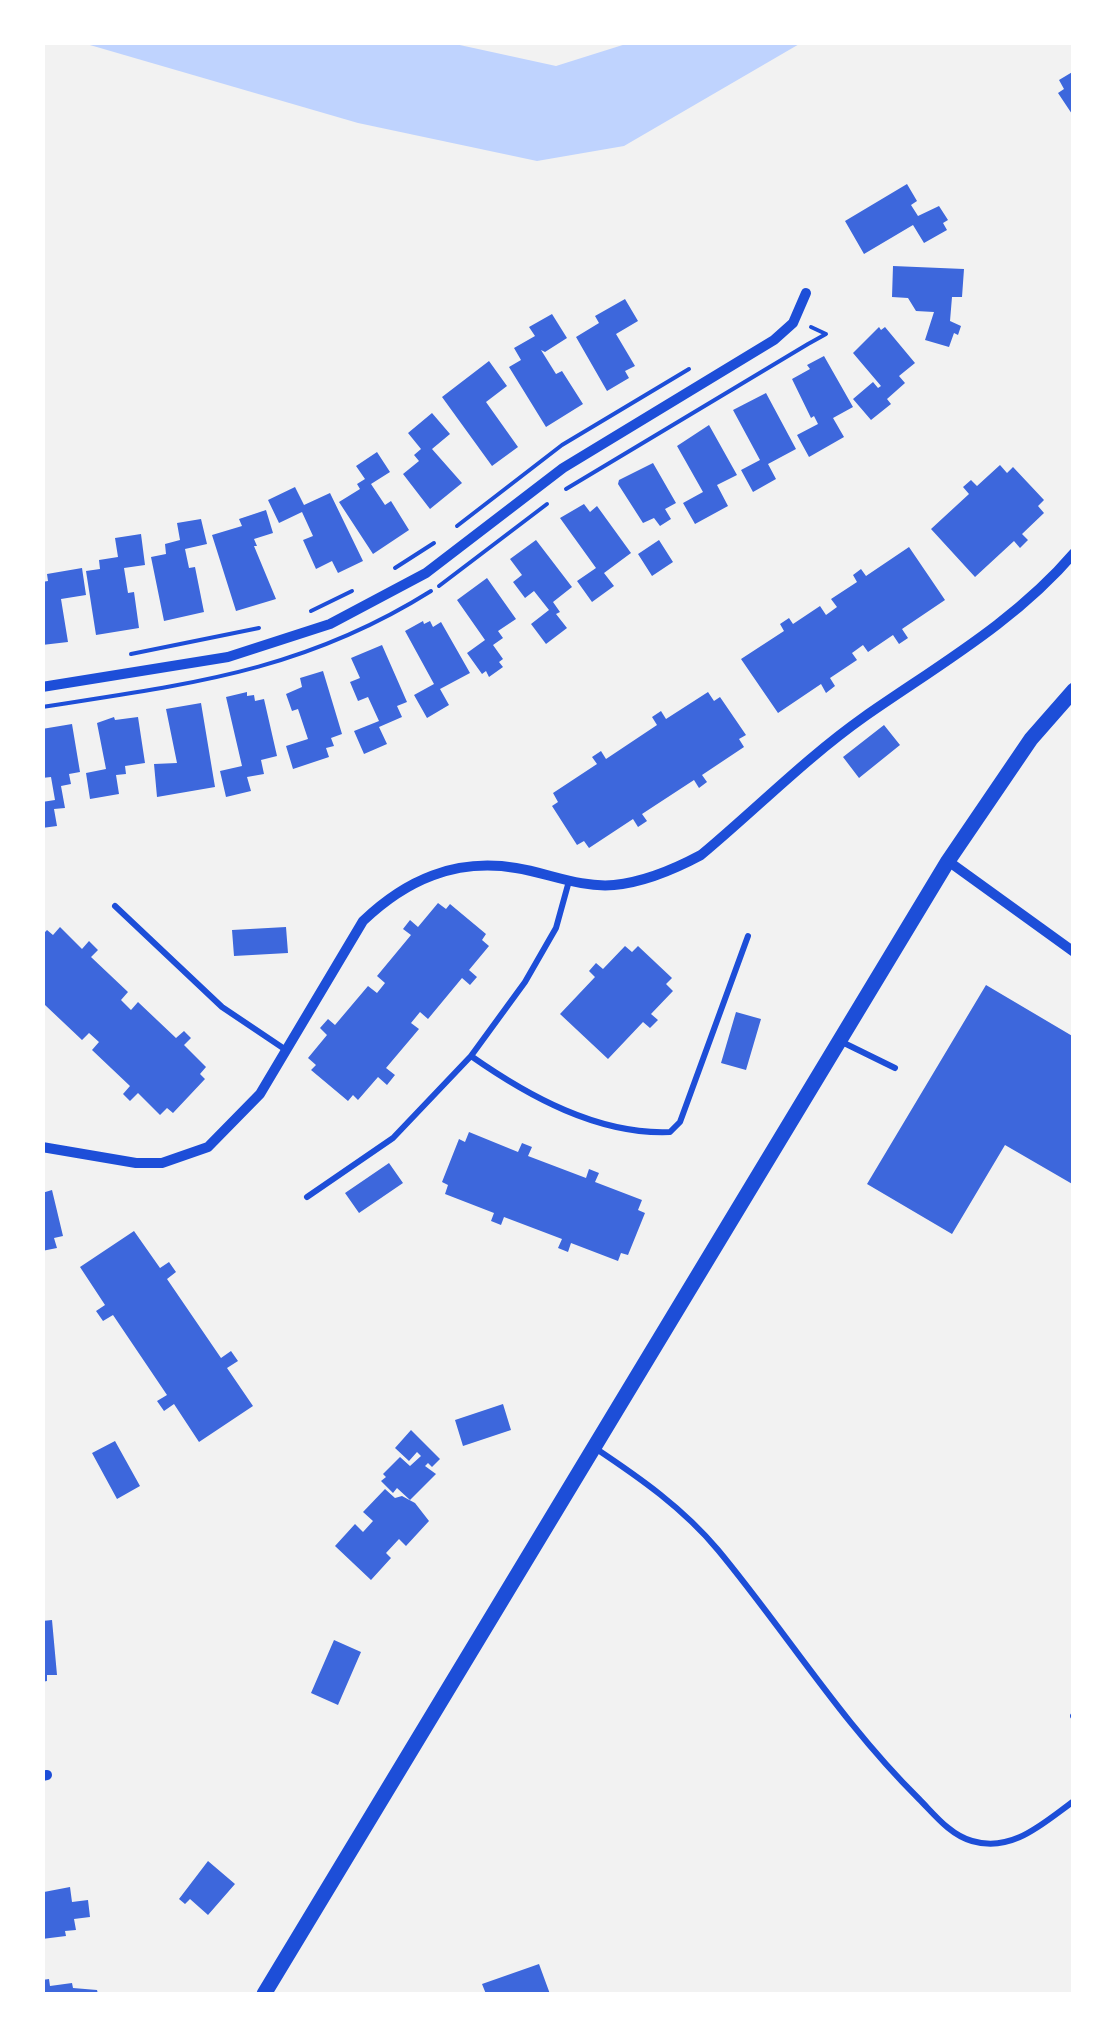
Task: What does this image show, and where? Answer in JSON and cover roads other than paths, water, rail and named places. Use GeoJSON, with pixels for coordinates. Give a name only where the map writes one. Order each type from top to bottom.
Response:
{"type":"FeatureCollection","features":[{"type":"Feature","properties":{"kind":"street"},"geometry":{"type":"LineString","coordinates":[[42,688],[228,657],[330,624],[379,600],[426,573],[563,468],[774,340],[794,323],[806,293]]}},
{"type":"Feature","properties":{"kind":"street"},"geometry":{"type":"LineString","coordinates":[[42,1147],[136,1163],[162,1163],[208,1148],[260,1094],[362,921],[406,885],[462,866],[487,865],[611,885],[672,870],[701,856],[861,719],[970,648],[1023,604],[1074,553]]}},
{"type":"Feature","properties":{"kind":"street"},"geometry":{"type":"LineString","coordinates":[[264,1994],[948,862],[1031,739],[1074,690]]}},
{"type":"Feature","properties":{"kind":"street"},"geometry":{"type":"LineString","coordinates":[[948,862],[1074,952]]}},
{"type":"Feature","properties":{"kind":"lane"},"geometry":{"type":"LineString","coordinates":[[306,1197],[392,1138],[472,1056],[556,928],[569,881]]}},
{"type":"Feature","properties":{"kind":"lane"},"geometry":{"type":"LineString","coordinates":[[115,906],[222,1007],[286,1050]]}},
{"type":"Feature","properties":{"kind":"lane"},"geometry":{"type":"LineString","coordinates":[[472,1056],[510,1084],[550,1104],[594,1120],[670,1132],[680,1122],[690,1100],[748,936]]}},
{"type":"Feature","properties":{"kind":"lane"},"geometry":{"type":"LineString","coordinates":[[838,1040],[895,1068]]}},
{"type":"Feature","properties":{"kind":"lane"},"geometry":{"type":"LineString","coordinates":[[593,1446],[651,1486],[700,1531],[818,1686],[909,1790],[960,1837],[990,1844],[1019,1839],[1074,1801]]}},
{"type":"Feature","properties":{"kind":"water"},"geometry":{"type":"Polygon","coordinates":[[[446,42],[556,66],[629,43],[801,43],[624,146],[537,161],[358,123],[83,43],[446,42]]]}}]}
